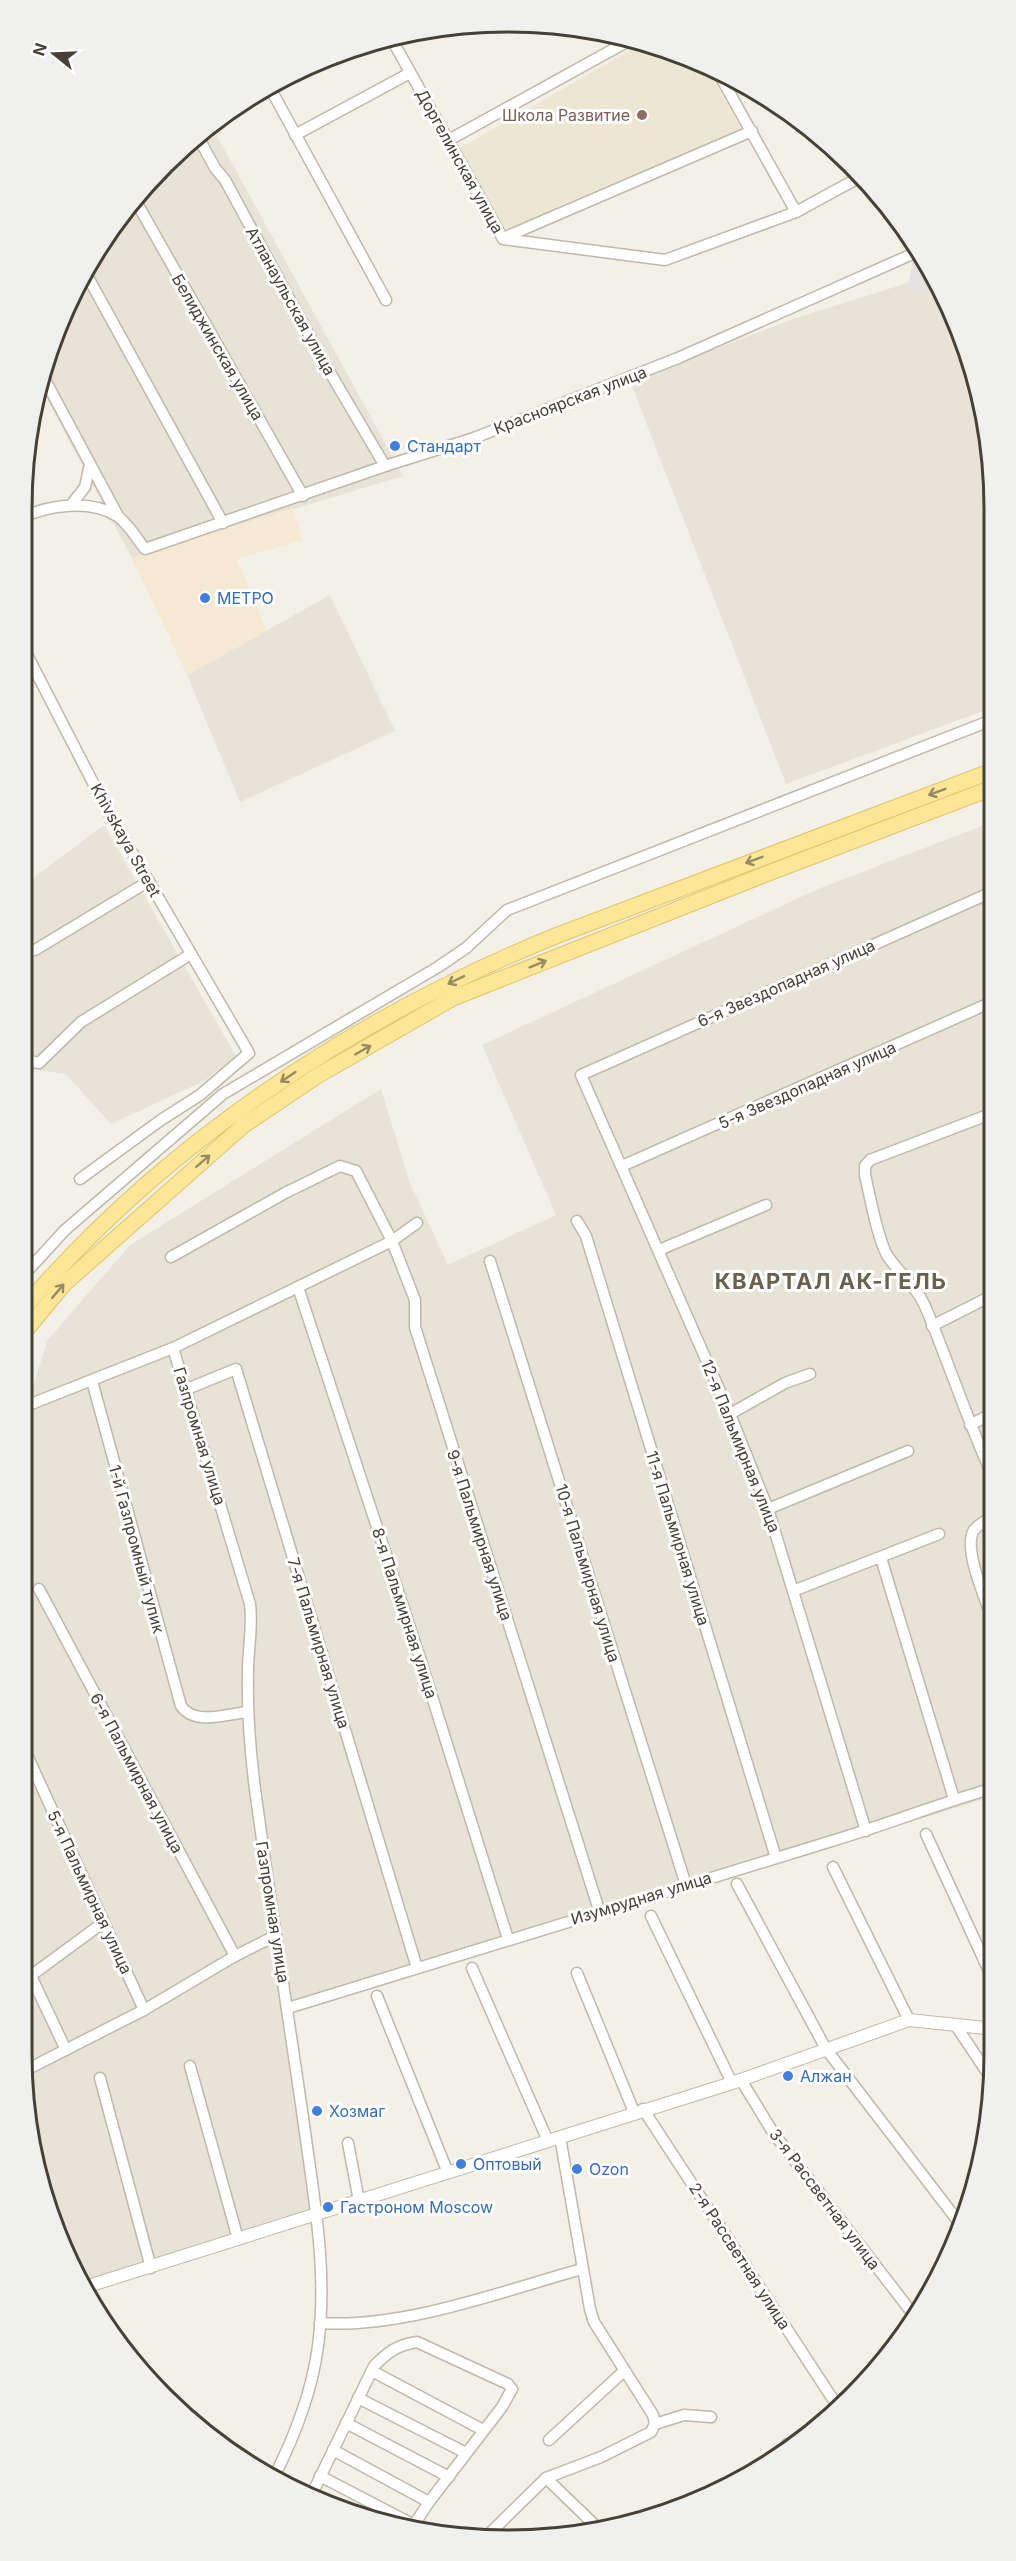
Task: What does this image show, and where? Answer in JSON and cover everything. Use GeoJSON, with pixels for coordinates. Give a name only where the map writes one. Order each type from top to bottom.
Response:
{"type":"FeatureCollection","features":[{"type":"Feature","properties":{"kind":"main road"},"geometry":{"type":"LineString","coordinates":[[32,1299],[111,1217],[194,1146],[254,1100],[309,1063],[394,1013],[500,959],[558,934],[984,774]]}},
{"type":"Feature","properties":{"kind":"main road"},"geometry":{"type":"LineString","coordinates":[[32,1323],[64,1284],[244,1125],[317,1076],[453,998],[771,872],[984,791]]}},
{"type":"Feature","properties":{"kind":"street"},"geometry":{"type":"LineString","coordinates":[[447,141],[620,45]]}},
{"type":"Feature","properties":{"kind":"street","name":"Доргелинская улица"},"geometry":{"type":"LineString","coordinates":[[395,46],[503,238],[665,260],[796,212],[854,181]]}},
{"type":"Feature","properties":{"kind":"street"},"geometry":{"type":"LineString","coordinates":[[295,135],[410,73]]}},
{"type":"Feature","properties":{"kind":"street"},"geometry":{"type":"LineString","coordinates":[[725,84],[796,212]]}},
{"type":"Feature","properties":{"kind":"street"},"geometry":{"type":"LineString","coordinates":[[272,94],[386,300]]}},
{"type":"Feature","properties":{"kind":"street"},"geometry":{"type":"LineString","coordinates":[[503,238],[752,131]]}},
{"type":"Feature","properties":{"kind":"street","name":"Атланаульская улица"},"geometry":{"type":"LineString","coordinates":[[202,144],[225,180],[322,359],[385,466]]}},
{"type":"Feature","properties":{"kind":"street","name":"Белиджинская улица"},"geometry":{"type":"LineString","coordinates":[[139,207],[303,496]]}},
{"type":"Feature","properties":{"kind":"street","name":"Красноярская улица"},"geometry":{"type":"LineString","coordinates":[[118,516],[145,549],[224,523],[385,466],[443,449],[678,358],[911,255]]}},
{"type":"Feature","properties":{"kind":"street"},"geometry":{"type":"LineString","coordinates":[[90,280],[224,523]]}},
{"type":"Feature","properties":{"kind":"street"},"geometry":{"type":"LineString","coordinates":[[48,385],[118,516]]}},
{"type":"Feature","properties":{"kind":"street"},"geometry":{"type":"LineString","coordinates":[[71,505],[86,487],[90,464]]}},
{"type":"Feature","properties":{"kind":"street"},"geometry":{"type":"LineString","coordinates":[[32,513],[71,505],[91,507],[118,516]]}},
{"type":"Feature","properties":{"kind":"street","name":"Khivskaya Street"},"geometry":{"type":"LineString","coordinates":[[32,664],[106,808],[249,1053],[200,1095],[161,1120],[80,1179]]}},
{"type":"Feature","properties":{"kind":"street"},"geometry":{"type":"LineString","coordinates":[[32,1266],[65,1230],[223,1094],[457,955],[507,910],[984,723]]}},
{"type":"Feature","properties":{"kind":"street"},"geometry":{"type":"LineString","coordinates":[[35,950],[149,881]]}},
{"type":"Feature","properties":{"kind":"street","name":"6-я Звездопадная улица"},"geometry":{"type":"LineString","coordinates":[[581,1075],[984,896]]}},
{"type":"Feature","properties":{"kind":"street"},"geometry":{"type":"LineString","coordinates":[[32,1061],[39,1063],[81,1022],[191,954]]}},
{"type":"Feature","properties":{"kind":"street","name":"5-я Звездопадная улица"},"geometry":{"type":"LineString","coordinates":[[622,1166],[984,1006]]}},
{"type":"Feature","properties":{"kind":"street","name":"12-я Пальмирная улица"},"geometry":{"type":"LineString","coordinates":[[581,1075],[730,1414],[768,1509],[866,1831]]}},
{"type":"Feature","properties":{"kind":"street"},"geometry":{"type":"LineString","coordinates":[[984,1116],[870,1160],[865,1166],[865,1175],[885,1252],[914,1286],[984,1456]]}},
{"type":"Feature","properties":{"kind":"street","name":"9-я Пальмирная улица"},"geometry":{"type":"LineString","coordinates":[[171,1257],[285,1193],[340,1166],[350,1167],[356,1171],[392,1241],[415,1300],[415,1327],[599,1910]]}},
{"type":"Feature","properties":{"kind":"street"},"geometry":{"type":"LineString","coordinates":[[659,1250],[766,1205]]}},
{"type":"Feature","properties":{"kind":"street","name":"11-я Пальмирная улица"},"geometry":{"type":"LineString","coordinates":[[577,1221],[586,1236],[776,1858]]}},
{"type":"Feature","properties":{"kind":"street"},"geometry":{"type":"LineString","coordinates":[[32,1404],[173,1348],[392,1241],[417,1223]]}},
{"type":"Feature","properties":{"kind":"street","name":"10-я Пальмирная улица"},"geometry":{"type":"LineString","coordinates":[[490,1261],[686,1885]]}},
{"type":"Feature","properties":{"kind":"street","name":"8-я Пальмирная улица"},"geometry":{"type":"LineString","coordinates":[[298,1287],[415,1644],[508,1939]]}},
{"type":"Feature","properties":{"kind":"street"},"geometry":{"type":"LineString","coordinates":[[932,1326],[984,1300]]}},
{"type":"Feature","properties":{"kind":"street","name":"Газпромная улица"},"geometry":{"type":"LineString","coordinates":[[173,1348],[249,1604],[252,1622],[248,1668],[248,1712],[254,1786],[275,1936],[288,2008],[321,2255],[318,2349],[290,2445],[278,2470]]}},
{"type":"Feature","properties":{"kind":"street","name":"7-я Пальмирная улица"},"geometry":{"type":"LineString","coordinates":[[187,1389],[236,1369],[417,1968]]}},
{"type":"Feature","properties":{"kind":"street"},"geometry":{"type":"LineString","coordinates":[[730,1414],[785,1383],[810,1374]]}},
{"type":"Feature","properties":{"kind":"street","name":"1-й Газпромный тупик"},"geometry":{"type":"LineString","coordinates":[[92,1381],[181,1707],[187,1715],[198,1718],[248,1712]]}},
{"type":"Feature","properties":{"kind":"street"},"geometry":{"type":"LineString","coordinates":[[970,1425],[984,1418]]}},
{"type":"Feature","properties":{"kind":"street"},"geometry":{"type":"LineString","coordinates":[[768,1509],[908,1451]]}},
{"type":"Feature","properties":{"kind":"street"},"geometry":{"type":"LineString","coordinates":[[984,1522],[974,1530],[970,1542],[971,1555],[984,1593]]}},
{"type":"Feature","properties":{"kind":"street"},"geometry":{"type":"LineString","coordinates":[[793,1592],[939,1534]]}},
{"type":"Feature","properties":{"kind":"street"},"geometry":{"type":"LineString","coordinates":[[881,1558],[954,1799]]}},
{"type":"Feature","properties":{"kind":"street","name":"6-я Пальмирная улица"},"geometry":{"type":"LineString","coordinates":[[39,1589],[235,1956]]}},
{"type":"Feature","properties":{"kind":"street","name":"5-я Пальмирная улица"},"geometry":{"type":"LineString","coordinates":[[32,1766],[144,2010]]}},
{"type":"Feature","properties":{"kind":"street","name":"Изумрудная улица"},"geometry":{"type":"LineString","coordinates":[[288,2008],[599,1910],[866,1831],[954,1799],[984,1791]]}},
{"type":"Feature","properties":{"kind":"street"},"geometry":{"type":"LineString","coordinates":[[926,1834],[984,1960]]}},
{"type":"Feature","properties":{"kind":"street"},"geometry":{"type":"LineString","coordinates":[[833,1867],[909,2020]]}},
{"type":"Feature","properties":{"kind":"street"},"geometry":{"type":"LineString","coordinates":[[738,1884],[826,2049],[955,2217]]}},
{"type":"Feature","properties":{"kind":"street","name":"3-я Рассветная улица"},"geometry":{"type":"LineString","coordinates":[[651,1916],[737,2081],[774,2134],[909,2309]]}},
{"type":"Feature","properties":{"kind":"street"},"geometry":{"type":"LineString","coordinates":[[32,1975],[104,1922]]}},
{"type":"Feature","properties":{"kind":"street"},"geometry":{"type":"LineString","coordinates":[[32,2067],[144,2010],[235,1956],[275,1936]]}},
{"type":"Feature","properties":{"kind":"street"},"geometry":{"type":"LineString","coordinates":[[472,1968],[554,2139],[594,2322],[653,2415],[655,2424],[651,2432],[600,2457],[546,2478],[494,2529]]}},
{"type":"Feature","properties":{"kind":"street","name":"2-я Рассветная улица"},"geometry":{"type":"LineString","coordinates":[[577,1973],[639,2111],[834,2400]]}},
{"type":"Feature","properties":{"kind":"street"},"geometry":{"type":"LineString","coordinates":[[32,1978],[66,2050]]}},
{"type":"Feature","properties":{"kind":"street"},"geometry":{"type":"LineString","coordinates":[[377,1996],[448,2174]]}},
{"type":"Feature","properties":{"kind":"street"},"geometry":{"type":"LineString","coordinates":[[92,2285],[737,2081],[909,2020],[984,2029]]}},
{"type":"Feature","properties":{"kind":"street"},"geometry":{"type":"LineString","coordinates":[[956,2026],[984,2067]]}},
{"type":"Feature","properties":{"kind":"street"},"geometry":{"type":"LineString","coordinates":[[190,2066],[238,2239]]}},
{"type":"Feature","properties":{"kind":"street"},"geometry":{"type":"LineString","coordinates":[[100,2078],[151,2268]]}},
{"type":"Feature","properties":{"kind":"street"},"geometry":{"type":"LineString","coordinates":[[348,2143],[359,2201]]}},
{"type":"Feature","properties":{"kind":"street"},"geometry":{"type":"LineString","coordinates":[[320,2323],[359,2324],[393,2319],[450,2306],[582,2269]]}},
{"type":"Feature","properties":{"kind":"street"},"geometry":{"type":"LineString","coordinates":[[315,2488],[372,2371],[389,2350],[402,2344],[417,2342],[508,2384],[512,2389],[510,2395],[417,2520]]}},
{"type":"Feature","properties":{"kind":"street"},"geometry":{"type":"LineString","coordinates":[[549,2440],[624,2370]]}},
{"type":"Feature","properties":{"kind":"street"},"geometry":{"type":"LineString","coordinates":[[372,2371],[483,2430]]}},
{"type":"Feature","properties":{"kind":"street"},"geometry":{"type":"LineString","coordinates":[[358,2398],[466,2453]]}},
{"type":"Feature","properties":{"kind":"street"},"geometry":{"type":"LineString","coordinates":[[655,2424],[684,2415],[711,2417]]}},
{"type":"Feature","properties":{"kind":"street"},"geometry":{"type":"LineString","coordinates":[[346,2423],[449,2476]]}},
{"type":"Feature","properties":{"kind":"street"},"geometry":{"type":"LineString","coordinates":[[333,2450],[429,2502]]}},
{"type":"Feature","properties":{"kind":"street"},"geometry":{"type":"LineString","coordinates":[[320,2476],[389,2514]]}},
{"type":"Feature","properties":{"kind":"street"},"geometry":{"type":"LineString","coordinates":[[546,2478],[591,2522]]}},
{"type":"Feature","properties":{"kind":"shaded area","name":"Школа Развитие"},"geometry":{"type":"Polygon","coordinates":[[[633,49],[661,57],[712,78],[742,130],[563,204],[512,231],[501,228],[456,150],[633,49]]]}},
{"type":"Feature","properties":{"kind":"shaded area"},"geometry":{"type":"Polygon","coordinates":[[[215,132],[403,476],[132,558],[45,397],[68,326],[95,270],[112,243],[130,218],[171,171],[215,132]]]}},
{"type":"Feature","properties":{"kind":"shaded area"},"geometry":{"type":"Polygon","coordinates":[[[913,258],[931,288],[915,294],[908,286],[913,258]]]}},
{"type":"Feature","properties":{"kind":"shaded area"},"geometry":{"type":"Polygon","coordinates":[[[925,278],[935,297],[959,355],[975,415],[980,446],[984,508],[984,711],[786,784],[630,381],[796,318],[925,278]]]}},
{"type":"Feature","properties":{"kind":"shaded area"},"geometry":{"type":"Polygon","coordinates":[[[292,508],[302,540],[237,559],[267,631],[187,675],[132,558],[292,508]]]}},
{"type":"Feature","properties":{"kind":"shaded area"},"geometry":{"type":"Polygon","coordinates":[[[330,595],[395,731],[240,802],[187,675],[330,595]]]}},
{"type":"Feature","properties":{"kind":"shaded area"},"geometry":{"type":"Polygon","coordinates":[[[104,825],[236,1056],[204,1081],[111,1124],[66,1074],[32,1069],[32,879],[104,825]]]}},
{"type":"Feature","properties":{"kind":"shaded area"},"geometry":{"type":"Polygon","coordinates":[[[984,825],[984,1799],[284,2016],[310,2214],[90,2281],[68,2235],[48,2176],[41,2146],[33,2084],[32,1390],[47,1341],[130,1245],[381,1089],[409,1181],[448,1265],[556,1215],[482,1045],[818,889],[984,825]]]}},
{"type":"Feature","properties":{"kind":"place","name":"Школа Развитие"},"geometry":{"type":"Point","coordinates":[642,115]}},
{"type":"Feature","properties":{"kind":"place","name":"Стандарт"},"geometry":{"type":"Point","coordinates":[395,446]}},
{"type":"Feature","properties":{"kind":"place","name":"МЕТРО"},"geometry":{"type":"Point","coordinates":[205,598]}},
{"type":"Feature","properties":{"kind":"place","name":"Алжан"},"geometry":{"type":"Point","coordinates":[788,2076]}},
{"type":"Feature","properties":{"kind":"place","name":"Хозмаг"},"geometry":{"type":"Point","coordinates":[317,2111]}},
{"type":"Feature","properties":{"kind":"place","name":"Оптовый"},"geometry":{"type":"Point","coordinates":[461,2164]}},
{"type":"Feature","properties":{"kind":"place","name":"Ozon"},"geometry":{"type":"Point","coordinates":[577,2169]}},
{"type":"Feature","properties":{"kind":"place","name":"Гастроном Moscow"},"geometry":{"type":"Point","coordinates":[328,2207]}},
{"type":"Feature","properties":{"kind":"district","name":"КВАРТАЛ АК-ГЕЛЬ"},"geometry":{"type":"Point","coordinates":[831,1281]}}]}
